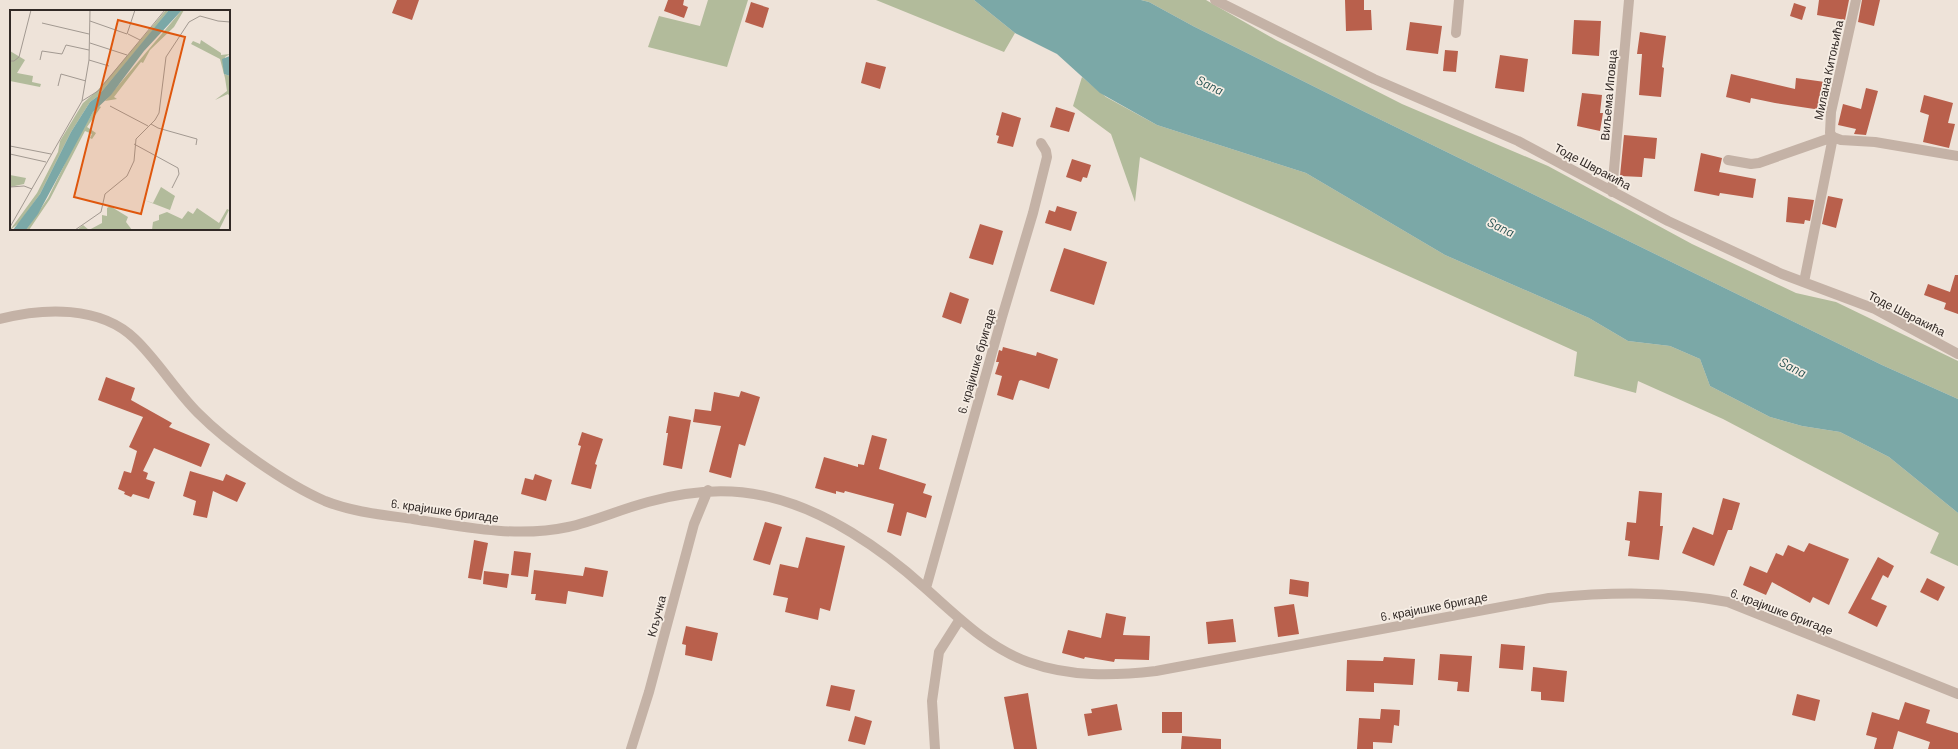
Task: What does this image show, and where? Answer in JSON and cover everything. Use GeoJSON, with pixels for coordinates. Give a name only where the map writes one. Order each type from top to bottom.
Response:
{"type":"FeatureCollection","features":[{"type":"Feature","properties":{"kind":"street","name":"Тоде Швракића"},"geometry":{"type":"LineString","coordinates":[[1215,0],[1374,80],[1518,141],[1668,221],[1782,274],[1875,309],[1958,354]]}},
{"type":"Feature","properties":{"kind":"street"},"geometry":{"type":"LineString","coordinates":[[1456,33],[1459,0]]}},
{"type":"Feature","properties":{"kind":"street","name":"Виљема Иповца"},"geometry":{"type":"LineString","coordinates":[[1612,192],[1629,0]]}},
{"type":"Feature","properties":{"kind":"street","name":"Милана Китоњића"},"geometry":{"type":"LineString","coordinates":[[1856,0],[1829,127],[1830,133],[1833,137],[1841,140],[1875,142],[1958,156]]}},
{"type":"Feature","properties":{"kind":"street"},"geometry":{"type":"LineString","coordinates":[[1728,160],[1751,164],[1759,163],[1833,137]]}},
{"type":"Feature","properties":{"kind":"street"},"geometry":{"type":"LineString","coordinates":[[1804,282],[1833,137]]}},
{"type":"Feature","properties":{"kind":"street","name":"6. крајишке бригаде"},"geometry":{"type":"LineString","coordinates":[[926,588],[1002,317],[1033,213],[1047,157],[1046,151],[1041,143]]}},
{"type":"Feature","properties":{"kind":"street","name":"6. крајишке бригаде"},"geometry":{"type":"LineString","coordinates":[[0,319],[23,313],[70,312],[107,320],[122,327],[135,339],[197,412],[222,433],[289,483],[327,502],[351,509],[499,530],[549,531],[569,527],[649,501],[708,490],[765,495],[789,502],[815,513],[877,550],[926,588],[960,619],[991,644],[1028,662],[1068,672],[1096,675],[1128,675],[1195,665],[1549,598],[1616,593],[1656,593],[1695,596],[1728,602],[1958,694]]}},
{"type":"Feature","properties":{"kind":"street","name":"Кључка"},"geometry":{"type":"LineString","coordinates":[[631,749],[649,692],[694,524],[708,490]]}},
{"type":"Feature","properties":{"kind":"street"},"geometry":{"type":"LineString","coordinates":[[935,749],[932,701],[939,652],[960,619]]}},
{"type":"Feature","properties":{"kind":"green space"},"geometry":{"type":"Polygon","coordinates":[[[708,0],[748,0],[727,67],[648,47],[659,16],[700,26],[708,0]]]}},
{"type":"Feature","properties":{"kind":"green space"},"geometry":{"type":"Polygon","coordinates":[[[876,0],[974,0],[1015,33],[1004,52],[876,0]]]}},
{"type":"Feature","properties":{"kind":"green space"},"geometry":{"type":"Polygon","coordinates":[[[1141,0],[1206,0],[1276,40],[1402,104],[1548,166],[1692,244],[1796,293],[1836,302],[1958,361],[1958,399],[1882,365],[1365,112],[1193,26],[1149,2],[1141,0]]]}},
{"type":"Feature","properties":{"kind":"green space"},"geometry":{"type":"Polygon","coordinates":[[[1082,77],[1106,97],[1157,125],[1306,173],[1445,255],[1589,318],[1628,341],[1670,346],[1700,359],[1710,386],[1770,417],[1802,426],[1840,432],[1889,457],[1958,513],[1958,566],[1930,553],[1939,533],[1723,419],[1638,381],[1636,393],[1574,376],[1577,352],[1291,223],[1140,157],[1135,202],[1111,134],[1073,106],[1082,77]]]}},
{"type":"Feature","properties":{"kind":"water","name":"Sana"},"geometry":{"type":"Polygon","coordinates":[[[974,0],[1141,0],[1149,2],[1193,26],[1365,112],[1882,365],[1958,399],[1958,513],[1889,457],[1840,432],[1802,426],[1770,417],[1710,386],[1700,359],[1670,346],[1628,341],[1589,318],[1445,255],[1306,173],[1157,125],[1100,93],[1057,54],[1015,33],[974,0]]]}},
{"type":"Feature","properties":{"kind":"building"},"geometry":{"type":"Polygon","coordinates":[[[397,0],[419,0],[412,20],[392,13],[397,0]]]}},
{"type":"Feature","properties":{"kind":"building"},"geometry":{"type":"Polygon","coordinates":[[[668,0],[684,0],[683,5],[688,7],[684,18],[664,11],[668,0]]]}},
{"type":"Feature","properties":{"kind":"building"},"geometry":{"type":"Polygon","coordinates":[[[1345,0],[1364,0],[1364,10],[1371,10],[1372,30],[1346,31],[1345,0]]]}},
{"type":"Feature","properties":{"kind":"building"},"geometry":{"type":"Polygon","coordinates":[[[1819,0],[1849,0],[1845,20],[1817,15],[1819,0]]]}},
{"type":"Feature","properties":{"kind":"building"},"geometry":{"type":"Polygon","coordinates":[[[1862,0],[1880,0],[1874,26],[1858,22],[1862,0]]]}},
{"type":"Feature","properties":{"kind":"building"},"geometry":{"type":"Polygon","coordinates":[[[751,2],[769,8],[763,28],[745,22],[751,2]]]}},
{"type":"Feature","properties":{"kind":"building"},"geometry":{"type":"Polygon","coordinates":[[[1794,3],[1806,7],[1802,20],[1790,16],[1794,3]]]}},
{"type":"Feature","properties":{"kind":"building"},"geometry":{"type":"Polygon","coordinates":[[[1574,20],[1601,21],[1599,56],[1572,54],[1574,20]]]}},
{"type":"Feature","properties":{"kind":"building"},"geometry":{"type":"Polygon","coordinates":[[[1410,22],[1442,26],[1438,54],[1406,50],[1410,22]]]}},
{"type":"Feature","properties":{"kind":"building"},"geometry":{"type":"Polygon","coordinates":[[[1640,32],[1666,36],[1662,67],[1664,68],[1661,97],[1639,95],[1642,54],[1637,54],[1640,32]]]}},
{"type":"Feature","properties":{"kind":"building"},"geometry":{"type":"Polygon","coordinates":[[[1445,50],[1458,51],[1456,72],[1443,71],[1445,50]]]}},
{"type":"Feature","properties":{"kind":"building"},"geometry":{"type":"Polygon","coordinates":[[[1500,55],[1528,59],[1524,92],[1495,88],[1500,55]]]}},
{"type":"Feature","properties":{"kind":"building"},"geometry":{"type":"Polygon","coordinates":[[[866,62],[886,67],[880,89],[861,83],[866,62]]]}},
{"type":"Feature","properties":{"kind":"building"},"geometry":{"type":"Polygon","coordinates":[[[1731,74],[1795,89],[1796,78],[1825,82],[1821,110],[1751,98],[1750,103],[1726,97],[1731,74]]]}},
{"type":"Feature","properties":{"kind":"building"},"geometry":{"type":"Polygon","coordinates":[[[1866,88],[1878,91],[1866,135],[1854,134],[1856,129],[1838,125],[1843,104],[1861,109],[1866,88]]]}},
{"type":"Feature","properties":{"kind":"building"},"geometry":{"type":"Polygon","coordinates":[[[1582,93],[1602,95],[1600,113],[1603,113],[1600,131],[1577,126],[1582,93]]]}},
{"type":"Feature","properties":{"kind":"building"},"geometry":{"type":"Polygon","coordinates":[[[1924,95],[1953,103],[1948,123],[1955,124],[1949,148],[1923,142],[1929,115],[1920,112],[1924,95]]]}},
{"type":"Feature","properties":{"kind":"building"},"geometry":{"type":"Polygon","coordinates":[[[1056,107],[1075,113],[1069,132],[1050,127],[1056,107]]]}},
{"type":"Feature","properties":{"kind":"building"},"geometry":{"type":"Polygon","coordinates":[[[1002,112],[1021,118],[1013,147],[997,143],[999,136],[996,135],[1002,112]]]}},
{"type":"Feature","properties":{"kind":"building"},"geometry":{"type":"Polygon","coordinates":[[[1624,135],[1657,138],[1655,159],[1644,158],[1642,177],[1620,176],[1624,135]]]}},
{"type":"Feature","properties":{"kind":"building"},"geometry":{"type":"Polygon","coordinates":[[[1701,153],[1722,158],[1719,172],[1756,179],[1753,198],[1720,193],[1719,196],[1694,191],[1701,153]]]}},
{"type":"Feature","properties":{"kind":"building"},"geometry":{"type":"Polygon","coordinates":[[[1072,159],[1091,165],[1087,178],[1083,177],[1081,182],[1066,177],[1072,159]]]}},
{"type":"Feature","properties":{"kind":"building"},"geometry":{"type":"Polygon","coordinates":[[[1828,196],[1843,199],[1836,228],[1822,224],[1828,196]]]}},
{"type":"Feature","properties":{"kind":"building"},"geometry":{"type":"Polygon","coordinates":[[[1788,197],[1814,200],[1810,221],[1805,220],[1804,224],[1786,222],[1788,197]]]}},
{"type":"Feature","properties":{"kind":"building"},"geometry":{"type":"Polygon","coordinates":[[[1057,206],[1077,212],[1071,231],[1045,223],[1049,210],[1055,212],[1057,206]]]}},
{"type":"Feature","properties":{"kind":"building"},"geometry":{"type":"Polygon","coordinates":[[[980,224],[1003,231],[993,265],[969,258],[980,224]]]}},
{"type":"Feature","properties":{"kind":"building"},"geometry":{"type":"Polygon","coordinates":[[[1064,248],[1107,262],[1094,305],[1050,291],[1064,248]]]}},
{"type":"Feature","properties":{"kind":"building"},"geometry":{"type":"Polygon","coordinates":[[[1955,275],[1958,275],[1958,314],[1944,309],[1946,303],[1924,295],[1928,284],[1950,292],[1955,275]]]}},
{"type":"Feature","properties":{"kind":"building"},"geometry":{"type":"Polygon","coordinates":[[[950,292],[969,299],[961,324],[942,317],[950,292]]]}},
{"type":"Feature","properties":{"kind":"building"},"geometry":{"type":"Polygon","coordinates":[[[1003,347],[1036,356],[1037,352],[1058,359],[1049,389],[1021,380],[1019,381],[1013,400],[997,395],[1002,376],[995,374],[999,362],[996,362],[999,350],[1002,351],[1003,347]]]}},
{"type":"Feature","properties":{"kind":"building"},"geometry":{"type":"Polygon","coordinates":[[[106,377],[135,388],[131,400],[172,423],[169,427],[210,444],[201,467],[154,448],[143,471],[148,473],[146,479],[155,482],[149,499],[133,494],[131,497],[118,489],[124,471],[131,473],[137,451],[129,447],[143,417],[98,400],[106,377]]]}},
{"type":"Feature","properties":{"kind":"building"},"geometry":{"type":"Polygon","coordinates":[[[741,391],[760,397],[745,446],[739,444],[731,478],[709,472],[721,426],[693,422],[695,409],[711,411],[714,392],[739,397],[741,391]]]}},
{"type":"Feature","properties":{"kind":"building"},"geometry":{"type":"Polygon","coordinates":[[[669,416],[691,420],[682,469],[663,465],[669,416]]]}},
{"type":"Feature","properties":{"kind":"building"},"geometry":{"type":"Polygon","coordinates":[[[582,432],[603,439],[595,464],[597,465],[591,489],[571,484],[581,446],[578,445],[582,432]]]}},
{"type":"Feature","properties":{"kind":"building"},"geometry":{"type":"Polygon","coordinates":[[[872,435],[887,439],[879,469],[926,484],[923,493],[932,496],[926,518],[907,512],[901,536],[887,532],[894,504],[845,491],[844,493],[836,491],[836,494],[815,488],[824,457],[858,467],[858,464],[864,465],[872,435]]]}},
{"type":"Feature","properties":{"kind":"building"},"geometry":{"type":"Polygon","coordinates":[[[190,471],[223,481],[226,474],[246,483],[237,502],[213,491],[207,518],[193,515],[196,501],[183,496],[190,471]]]}},
{"type":"Feature","properties":{"kind":"building"},"geometry":{"type":"Polygon","coordinates":[[[535,474],[552,480],[546,501],[521,494],[525,478],[533,480],[535,474]]]}},
{"type":"Feature","properties":{"kind":"building"},"geometry":{"type":"Polygon","coordinates":[[[1639,491],[1662,493],[1660,526],[1663,526],[1659,560],[1628,556],[1630,541],[1625,540],[1627,522],[1636,523],[1639,491]]]}},
{"type":"Feature","properties":{"kind":"building"},"geometry":{"type":"Polygon","coordinates":[[[1723,498],[1740,503],[1732,530],[1728,530],[1714,566],[1682,553],[1693,527],[1713,535],[1723,498]]]}},
{"type":"Feature","properties":{"kind":"building"},"geometry":{"type":"Polygon","coordinates":[[[765,522],[782,527],[770,565],[753,560],[765,522]]]}},
{"type":"Feature","properties":{"kind":"building"},"geometry":{"type":"Polygon","coordinates":[[[806,537],[845,546],[830,611],[820,608],[818,620],[785,612],[788,598],[773,595],[780,564],[798,568],[806,537]]]}},
{"type":"Feature","properties":{"kind":"building"},"geometry":{"type":"Polygon","coordinates":[[[474,540],[488,543],[481,580],[468,578],[474,540]]]}},
{"type":"Feature","properties":{"kind":"building"},"geometry":{"type":"Polygon","coordinates":[[[1809,543],[1849,559],[1829,605],[1813,597],[1810,603],[1772,582],[1766,595],[1743,585],[1750,566],[1767,573],[1776,553],[1783,556],[1788,545],[1804,552],[1809,543]]]}},
{"type":"Feature","properties":{"kind":"building"},"geometry":{"type":"Polygon","coordinates":[[[514,551],[531,553],[528,577],[511,575],[514,551]]]}},
{"type":"Feature","properties":{"kind":"building"},"geometry":{"type":"Polygon","coordinates":[[[1878,557],[1894,566],[1888,578],[1883,575],[1871,599],[1887,606],[1877,627],[1848,613],[1878,557]]]}},
{"type":"Feature","properties":{"kind":"building"},"geometry":{"type":"Polygon","coordinates":[[[585,567],[608,571],[603,597],[568,591],[566,604],[535,600],[536,594],[531,594],[534,570],[583,576],[585,567]]]}},
{"type":"Feature","properties":{"kind":"building"},"geometry":{"type":"Polygon","coordinates":[[[484,571],[509,574],[507,588],[483,584],[484,571]]]}},
{"type":"Feature","properties":{"kind":"building"},"geometry":{"type":"Polygon","coordinates":[[[1927,578],[1945,587],[1938,601],[1920,592],[1927,578]]]}},
{"type":"Feature","properties":{"kind":"building"},"geometry":{"type":"Polygon","coordinates":[[[1290,579],[1309,582],[1308,597],[1289,594],[1290,579]]]}},
{"type":"Feature","properties":{"kind":"building"},"geometry":{"type":"Polygon","coordinates":[[[1294,604],[1299,634],[1278,637],[1274,607],[1294,604]]]}},
{"type":"Feature","properties":{"kind":"building"},"geometry":{"type":"Polygon","coordinates":[[[1106,613],[1126,617],[1123,635],[1150,636],[1149,660],[1115,659],[1114,662],[1085,657],[1084,659],[1062,653],[1068,630],[1101,638],[1106,613]]]}},
{"type":"Feature","properties":{"kind":"building"},"geometry":{"type":"Polygon","coordinates":[[[1233,619],[1236,642],[1208,644],[1206,622],[1233,619]]]}},
{"type":"Feature","properties":{"kind":"building"},"geometry":{"type":"Polygon","coordinates":[[[686,626],[718,633],[712,661],[685,655],[686,645],[682,644],[686,626]]]}},
{"type":"Feature","properties":{"kind":"building"},"geometry":{"type":"Polygon","coordinates":[[[1501,644],[1525,646],[1523,670],[1499,668],[1501,644]]]}},
{"type":"Feature","properties":{"kind":"building"},"geometry":{"type":"Polygon","coordinates":[[[1440,654],[1472,656],[1469,692],[1457,691],[1458,682],[1438,680],[1440,654]]]}},
{"type":"Feature","properties":{"kind":"building"},"geometry":{"type":"Polygon","coordinates":[[[1384,657],[1415,659],[1413,685],[1374,683],[1374,692],[1346,691],[1347,660],[1383,661],[1384,657]]]}},
{"type":"Feature","properties":{"kind":"building"},"geometry":{"type":"Polygon","coordinates":[[[1533,667],[1567,671],[1564,702],[1541,700],[1541,692],[1531,691],[1533,667]]]}},
{"type":"Feature","properties":{"kind":"building"},"geometry":{"type":"Polygon","coordinates":[[[831,685],[855,690],[850,711],[826,706],[831,685]]]}},
{"type":"Feature","properties":{"kind":"building"},"geometry":{"type":"Polygon","coordinates":[[[1028,693],[1037,749],[1014,749],[1004,697],[1028,693]]]}},
{"type":"Feature","properties":{"kind":"building"},"geometry":{"type":"Polygon","coordinates":[[[1797,694],[1820,700],[1815,721],[1792,715],[1797,694]]]}},
{"type":"Feature","properties":{"kind":"building"},"geometry":{"type":"Polygon","coordinates":[[[1905,702],[1930,710],[1926,723],[1958,733],[1958,749],[1928,749],[1930,742],[1898,731],[1893,749],[1874,749],[1877,738],[1866,735],[1872,712],[1899,720],[1905,702]]]}},
{"type":"Feature","properties":{"kind":"building"},"geometry":{"type":"Polygon","coordinates":[[[1117,704],[1122,730],[1088,736],[1084,714],[1092,713],[1091,709],[1117,704]]]}},
{"type":"Feature","properties":{"kind":"building"},"geometry":{"type":"Polygon","coordinates":[[[1381,709],[1400,710],[1399,726],[1394,725],[1392,743],[1373,742],[1373,749],[1357,749],[1359,718],[1380,719],[1381,709]]]}},
{"type":"Feature","properties":{"kind":"building"},"geometry":{"type":"Polygon","coordinates":[[[1162,712],[1182,712],[1182,733],[1162,733],[1162,712]]]}},
{"type":"Feature","properties":{"kind":"building"},"geometry":{"type":"Polygon","coordinates":[[[855,716],[872,721],[865,745],[848,741],[855,716]]]}},
{"type":"Feature","properties":{"kind":"building"},"geometry":{"type":"Polygon","coordinates":[[[1182,736],[1221,739],[1221,749],[1181,749],[1182,736]]]}}]}
